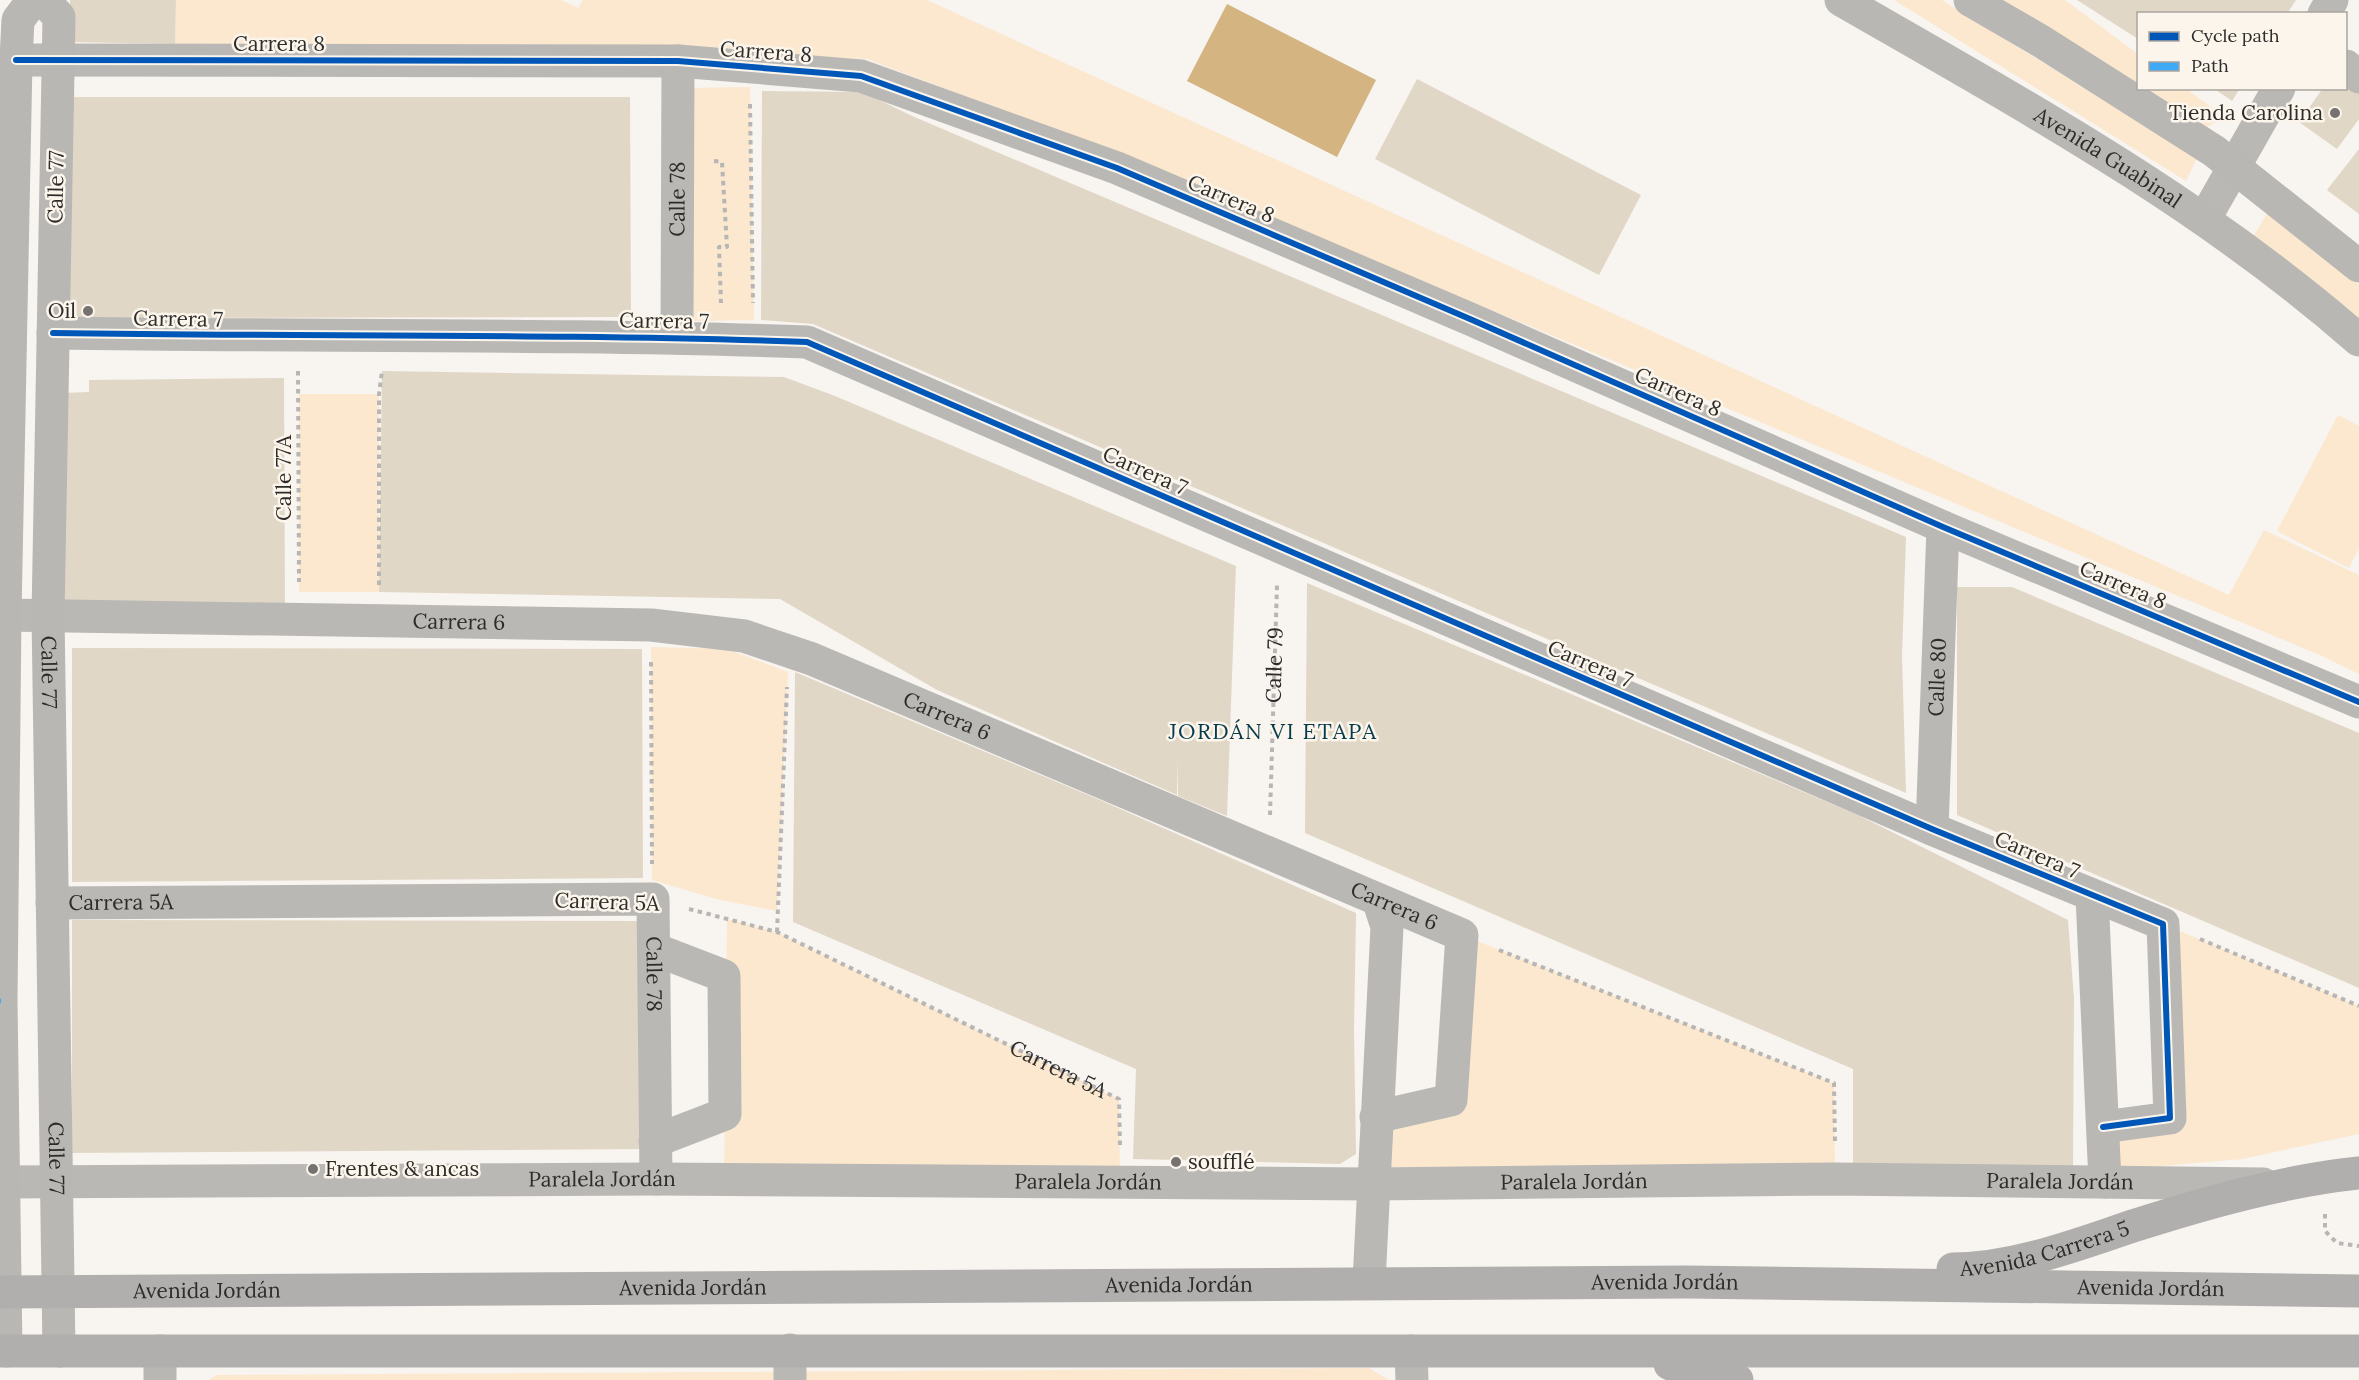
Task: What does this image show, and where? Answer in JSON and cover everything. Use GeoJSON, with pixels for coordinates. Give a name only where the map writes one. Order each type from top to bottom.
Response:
{"type":"FeatureCollection","features":[{"type":"Feature","properties":{"kind":"main road","name":"Avenida Carrera 5"},"geometry":{"type":"LineString","coordinates":[[1688,1282],[1775,1269],[1974,1267],[2028,1258],[2186,1210],[2283,1184],[2359,1173]]}},
{"type":"Feature","properties":{"kind":"main road","name":"Avenida Jordán"},"geometry":{"type":"LineString","coordinates":[[3,1292],[1369,1282],[1688,1282],[2359,1291]]}},
{"type":"Feature","properties":{"kind":"main road"},"geometry":{"type":"LineString","coordinates":[[3,1351],[59,1351],[160,1365],[1411,1365],[1570,1351],[2359,1351]]}},
{"type":"Feature","properties":{"kind":"main road"},"geometry":{"type":"LineString","coordinates":[[1570,1351],[1690,1367],[1737,1380]]}},
{"type":"Feature","properties":{"kind":"street","name":"Calle 77"},"geometry":{"type":"LineString","coordinates":[[3,1351],[1,1001],[5,615],[16,60],[18,20],[33,0]]}},
{"type":"Feature","properties":{"kind":"street","name":"Calle 77"},"geometry":{"type":"LineString","coordinates":[[44,0],[59,17],[48,615],[59,1351]]}},
{"type":"Feature","properties":{"kind":"street","name":"Avenida Guabinal"},"geometry":{"type":"LineString","coordinates":[[1840,0],[2008,96],[2205,218],[2359,340]]}},
{"type":"Feature","properties":{"kind":"street"},"geometry":{"type":"LineString","coordinates":[[1970,0],[2040,40],[2235,166],[2359,266]]}},
{"type":"Feature","properties":{"kind":"street","name":"Carrera 8"},"geometry":{"type":"LineString","coordinates":[[16,60],[678,61],[861,76],[1117,168],[1470,319],[1943,527],[2359,702]]}},
{"type":"Feature","properties":{"kind":"street","name":"Calle 78"},"geometry":{"type":"LineString","coordinates":[[677,337],[678,61]]}},
{"type":"Feature","properties":{"kind":"street"},"geometry":{"type":"LineString","coordinates":[[2347,67],[2359,77]]}},
{"type":"Feature","properties":{"kind":"street"},"geometry":{"type":"LineString","coordinates":[[2205,218],[2278,90]]}},
{"type":"Feature","properties":{"kind":"street","name":"Carrera 7"},"geometry":{"type":"LineString","coordinates":[[53,333],[298,337],[677,337],[807,342],[1932,829],[2163,924]]}},
{"type":"Feature","properties":{"kind":"street","name":"Calle 80"},"geometry":{"type":"LineString","coordinates":[[1932,829],[1943,527]]}},
{"type":"Feature","properties":{"kind":"street","name":"Carrera 6"},"geometry":{"type":"LineString","coordinates":[[5,615],[651,625],[744,636],[791,652],[1379,902],[1462,935]]}},
{"type":"Feature","properties":{"kind":"street"},"geometry":{"type":"LineString","coordinates":[[2092,896],[2105,1182]]}},
{"type":"Feature","properties":{"kind":"street","name":"Calle 78"},"geometry":{"type":"LineString","coordinates":[[653,900],[656,1179]]}},
{"type":"Feature","properties":{"kind":"street","name":"Carrera 5A"},"geometry":{"type":"LineString","coordinates":[[52,903],[653,900]]}},
{"type":"Feature","properties":{"kind":"street"},"geometry":{"type":"LineString","coordinates":[[1369,1282],[1372,1184],[1387,927],[1379,902]]}},
{"type":"Feature","properties":{"kind":"street"},"geometry":{"type":"LineString","coordinates":[[2103,1127],[2170,1118],[2163,924]]}},
{"type":"Feature","properties":{"kind":"street"},"geometry":{"type":"LineString","coordinates":[[1376,1117],[1451,1100],[1462,935]]}},
{"type":"Feature","properties":{"kind":"street"},"geometry":{"type":"LineString","coordinates":[[654,949],[724,976],[725,1102],[725,1114],[655,1141]]}},
{"type":"Feature","properties":{"kind":"street","name":"Paralela Jordán"},"geometry":{"type":"LineString","coordinates":[[1,1182],[656,1179],[1372,1184],[1835,1179],[2283,1184]]}},
{"type":"Feature","properties":{"kind":"path"},"geometry":{"type":"LineString","coordinates":[[750,99],[754,309]]}},
{"type":"Feature","properties":{"kind":"path"},"geometry":{"type":"LineString","coordinates":[[714,162],[722,162],[727,247],[719,247],[721,310]]}},
{"type":"Feature","properties":{"kind":"path"},"geometry":{"type":"LineString","coordinates":[[380,337],[382,370],[379,394],[379,592],[382,621]]}},
{"type":"Feature","properties":{"kind":"path"},"geometry":{"type":"LineString","coordinates":[[651,625],[653,900]]}},
{"type":"Feature","properties":{"kind":"path"},"geometry":{"type":"LineString","coordinates":[[777,932],[788,672],[791,652]]}},
{"type":"Feature","properties":{"kind":"path"},"geometry":{"type":"LineString","coordinates":[[2163,924],[2359,1006]]}},
{"type":"Feature","properties":{"kind":"path"},"geometry":{"type":"LineString","coordinates":[[2329,1208],[2323,1223],[2331,1237],[2344,1246],[2359,1246]]}},
{"type":"Feature","properties":{"kind":"shaded area"},"geometry":{"type":"Polygon","coordinates":[[[176,0],[561,0],[578,8],[583,0],[927,0],[2229,595],[2264,530],[2359,575],[2359,674],[2322,656],[1114,153],[867,59],[574,47],[175,44],[176,0]]]}},
{"type":"Feature","properties":{"kind":"shaded area"},"geometry":{"type":"Polygon","coordinates":[[[1894,0],[1942,0],[2197,158],[2186,181],[1894,0]]]}},
{"type":"Feature","properties":{"kind":"shaded area"},"geometry":{"type":"Polygon","coordinates":[[[1984,0],[2065,0],[2137,53],[2137,90],[2187,90],[2225,117],[2200,131],[1984,0]]]}},
{"type":"Feature","properties":{"kind":"shaded area"},"geometry":{"type":"Polygon","coordinates":[[[1227,4],[1376,80],[1337,157],[1187,81],[1227,4]]]}},
{"type":"Feature","properties":{"kind":"shaded area"},"geometry":{"type":"Polygon","coordinates":[[[750,87],[754,320],[694,321],[690,88],[750,87]]]}},
{"type":"Feature","properties":{"kind":"shaded area"},"geometry":{"type":"Polygon","coordinates":[[[2268,212],[2359,285],[2359,326],[2253,237],[2268,212]]]}},
{"type":"Feature","properties":{"kind":"shaded area"},"geometry":{"type":"Polygon","coordinates":[[[299,394],[379,394],[379,592],[299,592],[299,394]]]}},
{"type":"Feature","properties":{"kind":"shaded area"},"geometry":{"type":"Polygon","coordinates":[[[2338,415],[2359,426],[2359,548],[2349,568],[2277,531],[2338,415]]]}},
{"type":"Feature","properties":{"kind":"shaded area"},"geometry":{"type":"Polygon","coordinates":[[[651,647],[727,649],[788,672],[777,911],[716,899],[652,880],[651,647]]]}},
{"type":"Feature","properties":{"kind":"shaded area"},"geometry":{"type":"Polygon","coordinates":[[[727,919],[777,932],[1119,1099],[1120,1182],[724,1179],[727,919]]]}},
{"type":"Feature","properties":{"kind":"shaded area"},"geometry":{"type":"Polygon","coordinates":[[[2163,924],[2359,1006],[2359,1134],[2242,1159],[2105,1171],[2103,1127],[2170,1117],[2163,924]]]}},
{"type":"Feature","properties":{"kind":"shaded area"},"geometry":{"type":"Polygon","coordinates":[[[1462,935],[1834,1083],[1835,1167],[1374,1167],[1376,1117],[1451,1100],[1462,935]]]}},
{"type":"Feature","properties":{"kind":"shaded area"},"geometry":{"type":"Polygon","coordinates":[[[1369,1368],[1389,1380],[208,1380],[217,1375],[1369,1368]]]}},
{"type":"Feature","properties":{"kind":"building"},"geometry":{"type":"Polygon","coordinates":[[[70,0],[176,0],[175,44],[69,42],[70,0]]]}},
{"type":"Feature","properties":{"kind":"building"},"geometry":{"type":"Polygon","coordinates":[[[2077,0],[2296,0],[2288,12],[2137,12],[2137,38],[2077,0]]]}},
{"type":"Feature","properties":{"kind":"building"},"geometry":{"type":"Polygon","coordinates":[[[1417,79],[1641,195],[1599,275],[1375,159],[1417,79]]]}},
{"type":"Feature","properties":{"kind":"building"},"geometry":{"type":"Polygon","coordinates":[[[2347,80],[2359,89],[2359,119],[2337,149],[2299,122],[2322,90],[2347,90],[2347,80]]]}},
{"type":"Feature","properties":{"kind":"building"},"geometry":{"type":"Polygon","coordinates":[[[2216,90],[2239,90],[2232,101],[2216,90]]]}},
{"type":"Feature","properties":{"kind":"building"},"geometry":{"type":"Polygon","coordinates":[[[762,91],[863,92],[912,116],[1906,537],[1902,656],[1906,793],[813,324],[761,320],[762,91]]]}},
{"type":"Feature","properties":{"kind":"building"},"geometry":{"type":"Polygon","coordinates":[[[69,97],[630,97],[631,317],[69,318],[69,97]]]}},
{"type":"Feature","properties":{"kind":"building"},"geometry":{"type":"Polygon","coordinates":[[[2359,149],[2359,214],[2327,190],[2359,149]]]}},
{"type":"Feature","properties":{"kind":"building"},"geometry":{"type":"Polygon","coordinates":[[[382,371],[784,377],[835,396],[1236,566],[1227,816],[1178,796],[1178,759],[1177,795],[937,690],[780,599],[379,592],[382,371]]]}},
{"type":"Feature","properties":{"kind":"building"},"geometry":{"type":"Polygon","coordinates":[[[284,378],[285,604],[64,605],[63,393],[89,392],[89,380],[284,378]]]}},
{"type":"Feature","properties":{"kind":"building"},"geometry":{"type":"Polygon","coordinates":[[[1307,583],[1856,814],[2068,920],[2074,999],[2073,1168],[1853,1166],[1853,1069],[1305,833],[1307,583]]]}},
{"type":"Feature","properties":{"kind":"building"},"geometry":{"type":"Polygon","coordinates":[[[1957,587],[2012,587],[2359,733],[2359,988],[1957,815],[1957,587]]]}},
{"type":"Feature","properties":{"kind":"building"},"geometry":{"type":"Polygon","coordinates":[[[72,648],[642,649],[643,878],[72,882],[72,648]]]}},
{"type":"Feature","properties":{"kind":"building"},"geometry":{"type":"Polygon","coordinates":[[[795,672],[1100,800],[1356,913],[1354,1031],[1356,1154],[1340,1164],[1133,1159],[1136,1069],[793,922],[795,672]]]}},
{"type":"Feature","properties":{"kind":"building"},"geometry":{"type":"Polygon","coordinates":[[[72,920],[642,921],[643,1149],[72,1153],[72,920]]]}},
{"type":"Feature","properties":{"kind":"cycle path"},"geometry":{"type":"LineString","coordinates":[[16,60],[678,61],[861,76],[1117,168],[1470,319],[1943,527],[2359,702]]}},
{"type":"Feature","properties":{"kind":"cycle path"},"geometry":{"type":"LineString","coordinates":[[53,333],[619,337],[807,342],[1932,829],[2163,924],[2170,1118],[2103,1127]]}},
{"type":"Feature","properties":{"kind":"place","name":"Tienda Carolina"},"geometry":{"type":"Point","coordinates":[2335,113]}},
{"type":"Feature","properties":{"kind":"place","name":"Oil"},"geometry":{"type":"Point","coordinates":[88,311]}},
{"type":"Feature","properties":{"kind":"place","name":"soufflé"},"geometry":{"type":"Point","coordinates":[1176,1162]}},
{"type":"Feature","properties":{"kind":"place","name":"Frentes & ancas"},"geometry":{"type":"Point","coordinates":[313,1169]}},
{"type":"Feature","properties":{"kind":"district","name":"JORDÁN VI ETAPA"},"geometry":{"type":"Point","coordinates":[1273,731]}}]}
